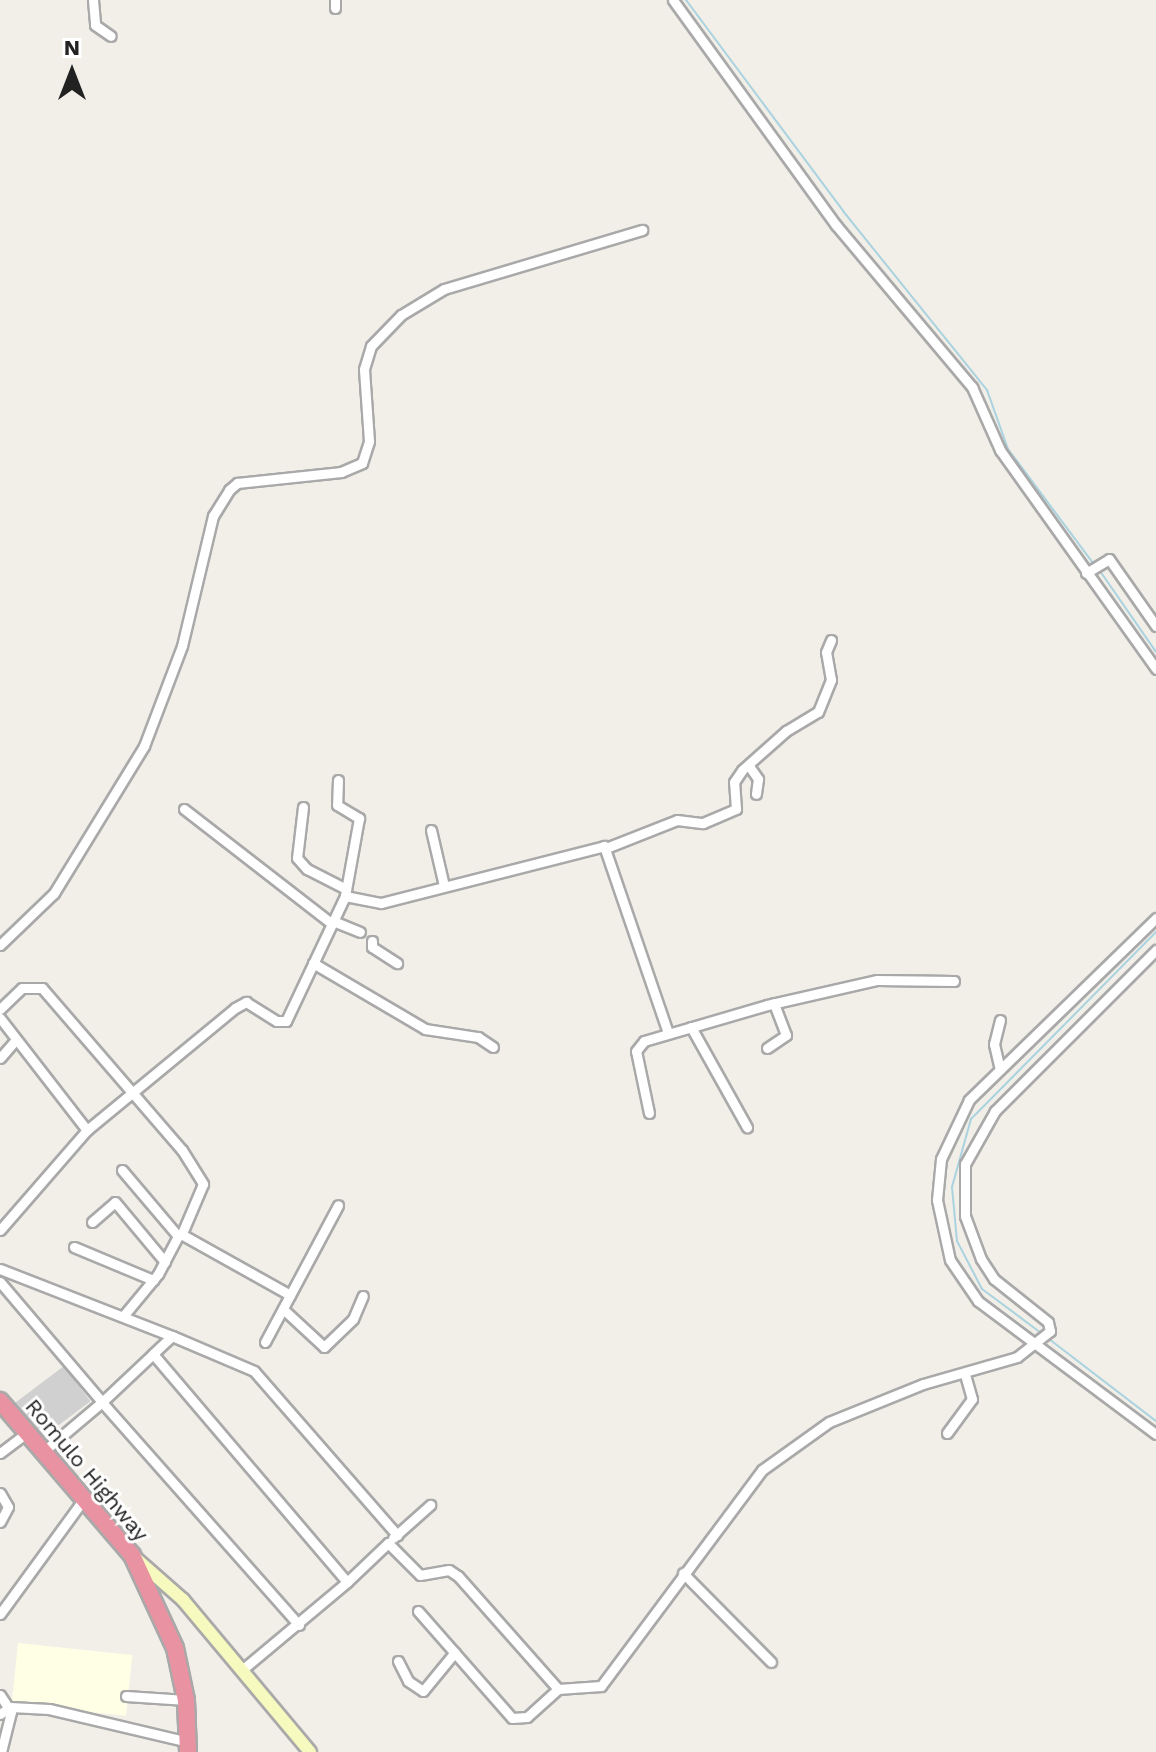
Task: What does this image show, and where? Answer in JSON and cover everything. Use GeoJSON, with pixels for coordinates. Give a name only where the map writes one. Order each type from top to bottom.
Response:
{"type":"FeatureCollection","features":[{"type":"Feature","properties":{"kind":"highway","name":"Romulo Highway"},"geometry":{"type":"LineString","coordinates":[[0,1401],[132,1555],[175,1648],[186,1700],[189,1747]]}},
{"type":"Feature","properties":{"kind":"main road"},"geometry":{"type":"LineString","coordinates":[[132,1555],[183,1600],[310,1752]]}},
{"type":"Feature","properties":{"kind":"street"},"geometry":{"type":"LineString","coordinates":[[93,0],[95,25],[111,36]]}},
{"type":"Feature","properties":{"kind":"street"},"geometry":{"type":"LineString","coordinates":[[673,0],[836,225],[972,387],[1000,450],[1156,669]]}},
{"type":"Feature","properties":{"kind":"street"},"geometry":{"type":"LineString","coordinates":[[0,945],[54,893],[144,746],[182,646],[213,516],[229,490],[237,483],[341,472],[362,463],[369,441],[364,369],[371,346],[401,315],[444,289],[642,230]]}},
{"type":"Feature","properties":{"kind":"street"},"geometry":{"type":"LineString","coordinates":[[1089,571],[1104,560],[1110,560],[1156,626]]}},
{"type":"Feature","properties":{"kind":"street"},"geometry":{"type":"LineString","coordinates":[[606,848],[677,820],[703,823],[724,817],[736,809],[734,782],[786,731],[818,712],[831,680],[826,652],[831,640]]}},
{"type":"Feature","properties":{"kind":"street"},"geometry":{"type":"LineString","coordinates":[[749,766],[758,779],[756,794]]}},
{"type":"Feature","properties":{"kind":"street"},"geometry":{"type":"LineString","coordinates":[[0,1230],[87,1130],[242,1003],[286,1021],[345,892],[359,818],[337,805],[338,780]]}},
{"type":"Feature","properties":{"kind":"street"},"geometry":{"type":"LineString","coordinates":[[303,807],[297,858],[307,869],[345,892],[381,903],[600,845],[606,848],[668,1033]]}},
{"type":"Feature","properties":{"kind":"street"},"geometry":{"type":"LineString","coordinates":[[184,809],[332,922],[360,932]]}},
{"type":"Feature","properties":{"kind":"street"},"geometry":{"type":"LineString","coordinates":[[431,830],[444,886]]}},
{"type":"Feature","properties":{"kind":"street"},"geometry":{"type":"LineString","coordinates":[[1156,918],[969,1100],[948,1137],[937,1179],[940,1228],[962,1282],[1156,1434]]}},
{"type":"Feature","properties":{"kind":"street"},"geometry":{"type":"LineString","coordinates":[[372,941],[372,947],[397,963]]}},
{"type":"Feature","properties":{"kind":"street"},"geometry":{"type":"LineString","coordinates":[[418,1611],[512,1718],[527,1717],[558,1689],[601,1686],[643,1636],[683,1573],[762,1470],[799,1443],[864,1405],[965,1374],[1039,1345],[1050,1331],[1048,1322],[1015,1299],[981,1259],[965,1216],[965,1164],[995,1111],[1156,950]]}},
{"type":"Feature","properties":{"kind":"street"},"geometry":{"type":"LineString","coordinates":[[313,963],[425,1029],[478,1037],[493,1047]]}},
{"type":"Feature","properties":{"kind":"street"},"geometry":{"type":"LineString","coordinates":[[649,1113],[636,1051],[644,1041],[774,1003],[877,980],[954,981]]}},
{"type":"Feature","properties":{"kind":"street"},"geometry":{"type":"LineString","coordinates":[[0,1009],[22,988],[37,985],[201,1177],[200,1197],[181,1234],[153,1280],[124,1315]]}},
{"type":"Feature","properties":{"kind":"street"},"geometry":{"type":"LineString","coordinates":[[767,1048],[786,1035],[774,1003]]}},
{"type":"Feature","properties":{"kind":"street"},"geometry":{"type":"LineString","coordinates":[[0,1018],[14,1042],[87,1130]]}},
{"type":"Feature","properties":{"kind":"street"},"geometry":{"type":"LineString","coordinates":[[1000,1020],[994,1044],[1000,1069]]}},
{"type":"Feature","properties":{"kind":"street"},"geometry":{"type":"LineString","coordinates":[[691,1027],[747,1127]]}},
{"type":"Feature","properties":{"kind":"street"},"geometry":{"type":"LineString","coordinates":[[0,1058],[14,1042]]}},
{"type":"Feature","properties":{"kind":"street"},"geometry":{"type":"LineString","coordinates":[[122,1170],[181,1234],[290,1295]]}},
{"type":"Feature","properties":{"kind":"street"},"geometry":{"type":"LineString","coordinates":[[92,1222],[115,1202],[165,1262]]}},
{"type":"Feature","properties":{"kind":"street"},"geometry":{"type":"LineString","coordinates":[[265,1342],[338,1205]]}},
{"type":"Feature","properties":{"kind":"street"},"geometry":{"type":"LineString","coordinates":[[74,1247],[153,1280]]}},
{"type":"Feature","properties":{"kind":"street"},"geometry":{"type":"LineString","coordinates":[[0,1269],[124,1315],[254,1371],[397,1535]]}},
{"type":"Feature","properties":{"kind":"street"},"geometry":{"type":"LineString","coordinates":[[0,1282],[299,1625]]}},
{"type":"Feature","properties":{"kind":"street"},"geometry":{"type":"LineString","coordinates":[[283,1309],[324,1347],[353,1319],[363,1296]]}},
{"type":"Feature","properties":{"kind":"street"},"geometry":{"type":"LineString","coordinates":[[44,1451],[172,1336]]}},
{"type":"Feature","properties":{"kind":"street"},"geometry":{"type":"LineString","coordinates":[[153,1354],[347,1582]]}},
{"type":"Feature","properties":{"kind":"street"},"geometry":{"type":"LineString","coordinates":[[947,1433],[972,1399],[965,1374]]}},
{"type":"Feature","properties":{"kind":"street"},"geometry":{"type":"LineString","coordinates":[[0,1453],[28,1432]]}},
{"type":"Feature","properties":{"kind":"street"},"geometry":{"type":"LineString","coordinates":[[0,1493],[8,1507],[0,1522]]}},
{"type":"Feature","properties":{"kind":"street"},"geometry":{"type":"LineString","coordinates":[[0,1614],[84,1499]]}},
{"type":"Feature","properties":{"kind":"street"},"geometry":{"type":"LineString","coordinates":[[243,1669],[299,1625],[430,1505]]}},
{"type":"Feature","properties":{"kind":"street"},"geometry":{"type":"LineString","coordinates":[[388,1543],[420,1575],[449,1570],[458,1576],[558,1689]]}},
{"type":"Feature","properties":{"kind":"street"},"geometry":{"type":"LineString","coordinates":[[683,1573],[771,1662]]}},
{"type":"Feature","properties":{"kind":"street"},"geometry":{"type":"LineString","coordinates":[[398,1661],[408,1681],[423,1691],[455,1652]]}},
{"type":"Feature","properties":{"kind":"street"},"geometry":{"type":"LineString","coordinates":[[0,1695],[10,1707],[123,1723],[189,1747]]}},
{"type":"Feature","properties":{"kind":"street"},"geometry":{"type":"LineString","coordinates":[[126,1696],[186,1700]]}},
{"type":"Feature","properties":{"kind":"street"},"geometry":{"type":"LineString","coordinates":[[0,1714],[10,1707]]}},
{"type":"Feature","properties":{"kind":"street"},"geometry":{"type":"LineString","coordinates":[[1,1752],[10,1707]]}},
{"type":"Feature","properties":{"kind":"shaded area"},"geometry":{"type":"Polygon","coordinates":[[[64,1366],[90,1401],[42,1438],[15,1403],[64,1366]]]}},
{"type":"Feature","properties":{"kind":"shaded area"},"geometry":{"type":"Polygon","coordinates":[[[18,1643],[132,1655],[126,1716],[12,1704],[18,1643]]]}},
{"type":"Feature","properties":{"kind":"waterway"},"geometry":{"type":"LineString","coordinates":[[686,0],[843,211],[987,390],[1008,449],[1093,563]]}},
{"type":"Feature","properties":{"kind":"waterway"},"geometry":{"type":"LineString","coordinates":[[1100,571],[1156,652]]}},
{"type":"Feature","properties":{"kind":"waterway"},"geometry":{"type":"LineString","coordinates":[[1041,1333],[982,1289],[957,1241],[952,1187],[971,1119],[1156,932]]}},
{"type":"Feature","properties":{"kind":"waterway"},"geometry":{"type":"LineString","coordinates":[[1049,1339],[1156,1421]]}}]}
